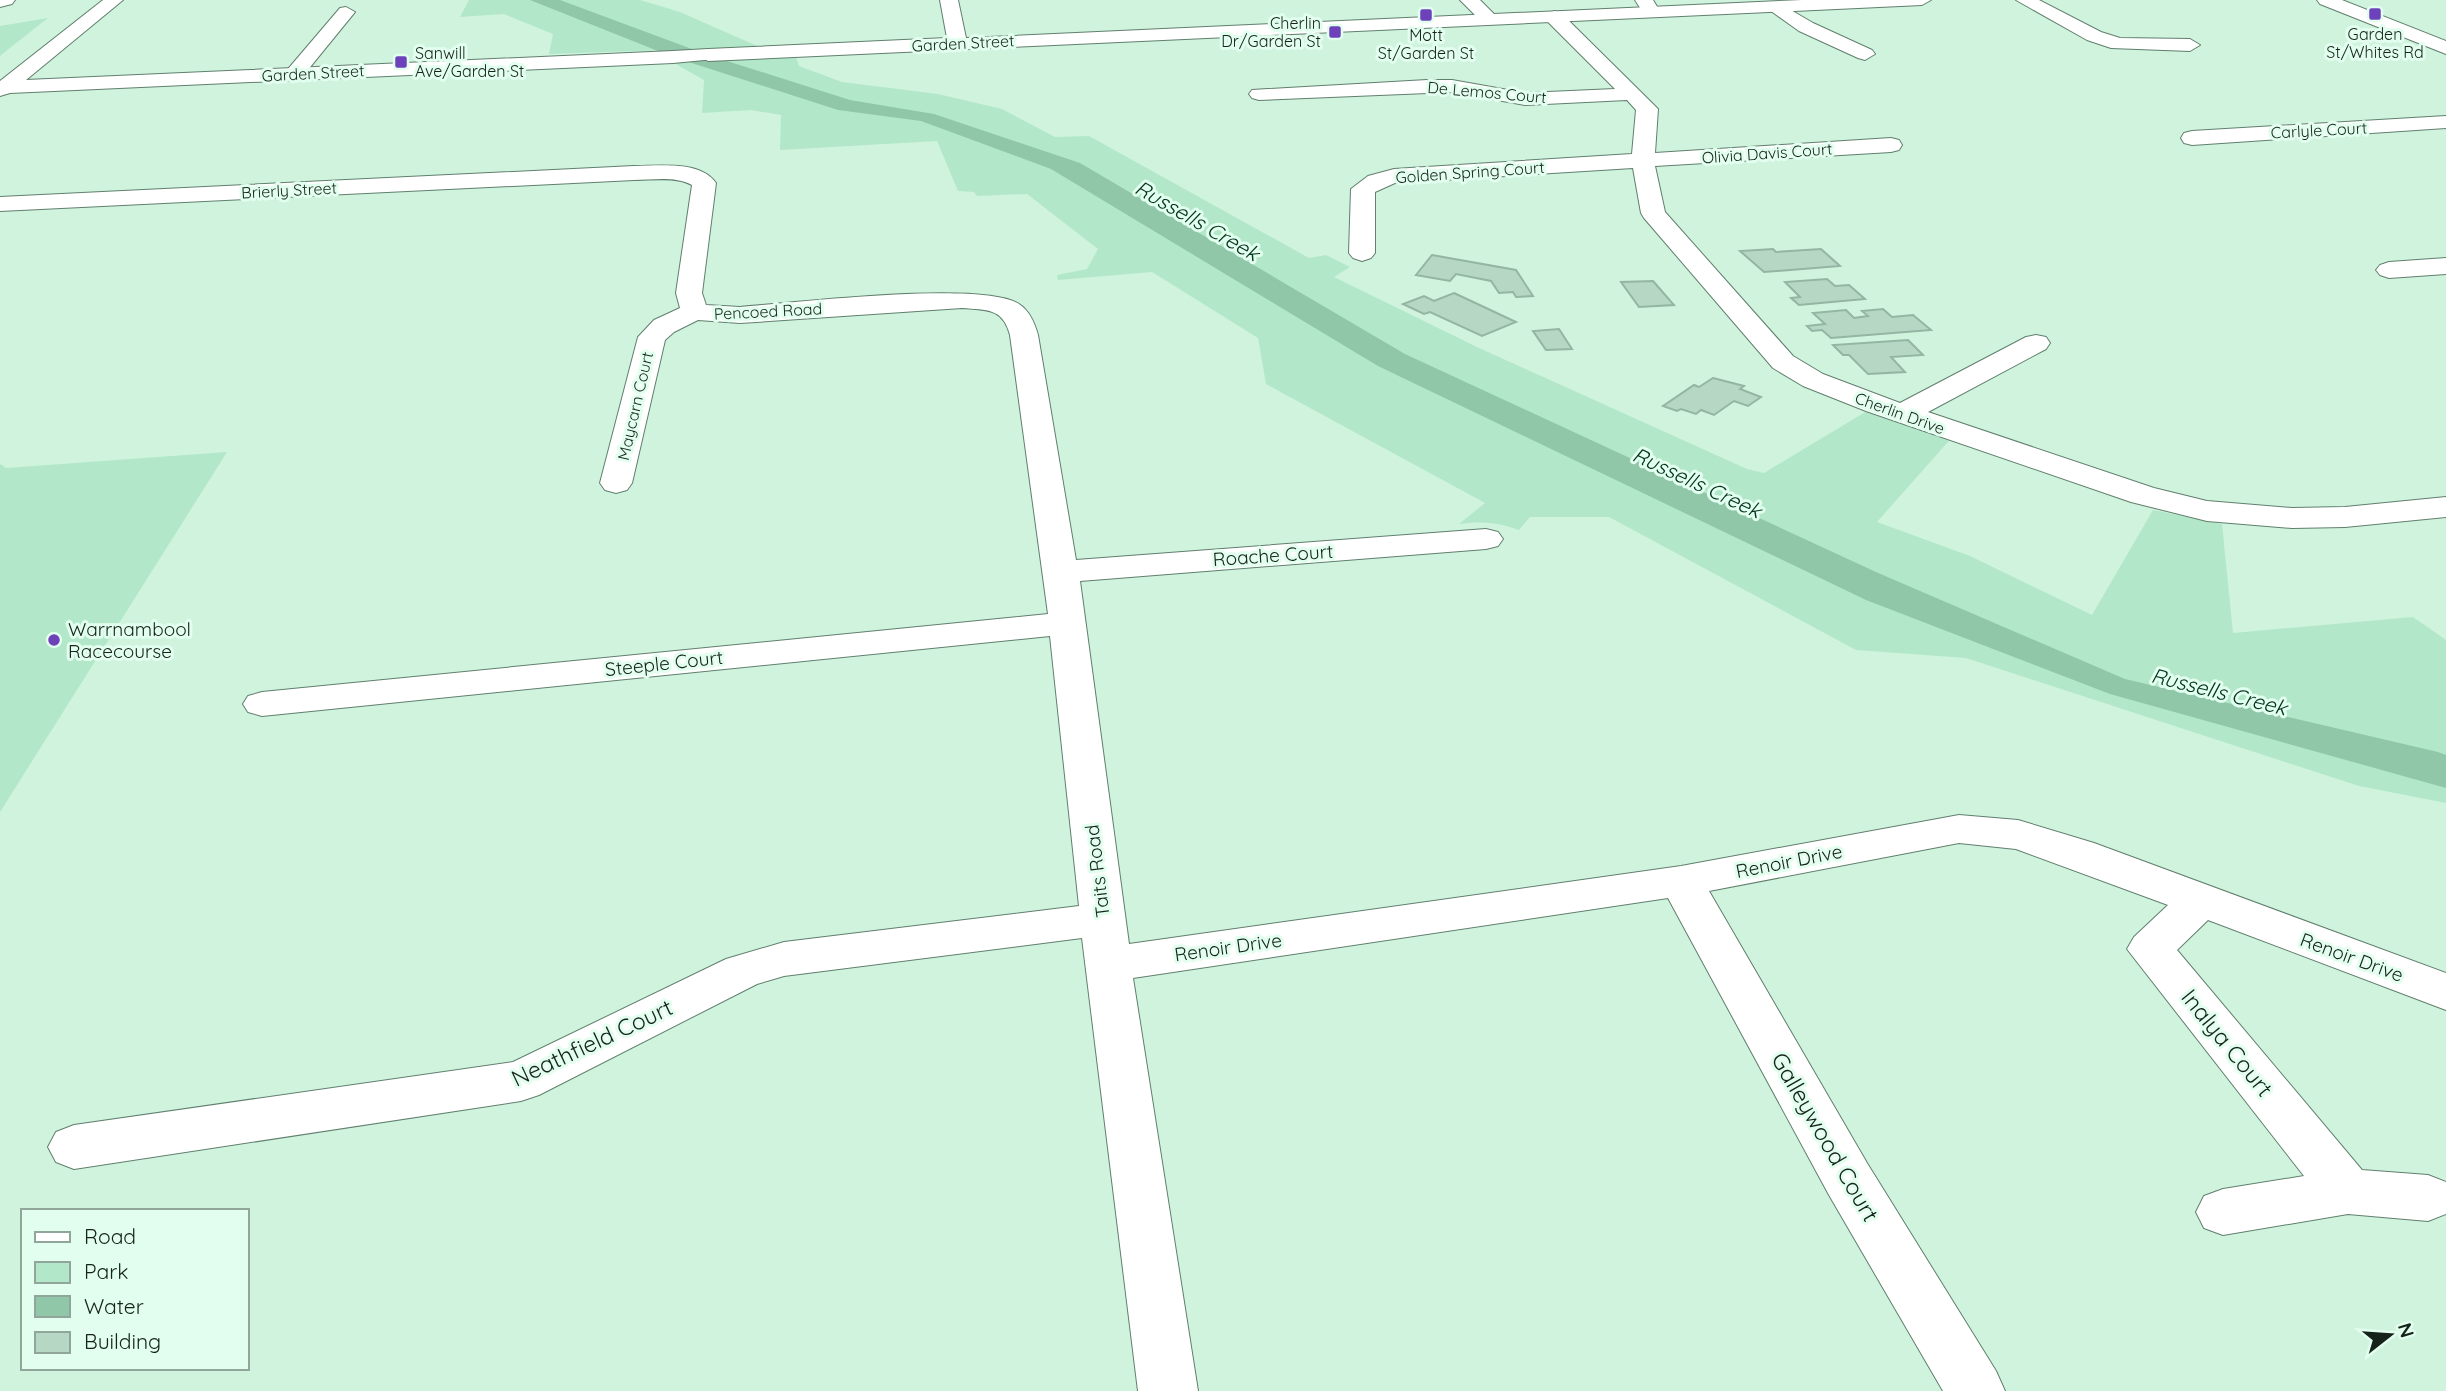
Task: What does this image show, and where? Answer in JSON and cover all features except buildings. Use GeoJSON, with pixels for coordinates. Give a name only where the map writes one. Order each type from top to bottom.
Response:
{"type":"FeatureCollection","features":[{"type":"Feature","properties":{"kind":"street"},"geometry":{"type":"LineString","coordinates":[[0,2],[6,0]]}},
{"type":"Feature","properties":{"kind":"street"},"geometry":{"type":"LineString","coordinates":[[3,89],[114,0]]}},
{"type":"Feature","properties":{"kind":"street"},"geometry":{"type":"LineString","coordinates":[[948,0],[957,43]]}},
{"type":"Feature","properties":{"kind":"street"},"geometry":{"type":"LineString","coordinates":[[1469,0],[1490,19]]}},
{"type":"Feature","properties":{"kind":"street","name":"Garden Street"},"geometry":{"type":"LineString","coordinates":[[3,89],[1554,17],[1648,6],[1776,7],[1922,0]]}},
{"type":"Feature","properties":{"kind":"street"},"geometry":{"type":"LineString","coordinates":[[2025,0],[2094,36],[2118,44],[2190,45]]}},
{"type":"Feature","properties":{"kind":"street"},"geometry":{"type":"LineString","coordinates":[[2326,0],[2446,48]]}},
{"type":"Feature","properties":{"kind":"street"},"geometry":{"type":"LineString","coordinates":[[1776,7],[1806,27],[1865,54]]}},
{"type":"Feature","properties":{"kind":"street"},"geometry":{"type":"LineString","coordinates":[[295,74],[346,12]]}},
{"type":"Feature","properties":{"kind":"street","name":"Cherlin Drive"},"geometry":{"type":"LineString","coordinates":[[1554,17],[1647,109],[1643,162],[1653,213],[1783,362],[1813,380],[1902,414],[2143,495],[2207,510],[2253,516],[2305,518],[2345,517],[2446,507]]}},
{"type":"Feature","properties":{"kind":"street","name":"De Lemos Court"},"geometry":{"type":"LineString","coordinates":[[1259,94],[1452,86],[1525,99],[1631,94]]}},
{"type":"Feature","properties":{"kind":"street","name":"Carlyle Court"},"geometry":{"type":"LineString","coordinates":[[2192,138],[2446,122]]}},
{"type":"Feature","properties":{"kind":"street","name":"Olivia Davis Court"},"geometry":{"type":"LineString","coordinates":[[1643,162],[1891,145]]}},
{"type":"Feature","properties":{"kind":"street","name":"Golden Spring Court"},"geometry":{"type":"LineString","coordinates":[[1362,253],[1363,189],[1376,181],[1394,176],[1643,162]]}},
{"type":"Feature","properties":{"kind":"street","name":"Pencoed Road"},"geometry":{"type":"LineString","coordinates":[[578,176],[683,173],[697,177],[704,183],[689,293],[694,312],[740,315],[940,300],[983,302],[1014,310],[1025,332],[1025,351]]}},
{"type":"Feature","properties":{"kind":"street","name":"Brierly Street"},"geometry":{"type":"LineString","coordinates":[[0,204],[578,176]]}},
{"type":"Feature","properties":{"kind":"street"},"geometry":{"type":"LineString","coordinates":[[2389,270],[2446,266]]}},
{"type":"Feature","properties":{"kind":"street","name":"Maycarn Court"},"geometry":{"type":"LineString","coordinates":[[616,483],[652,337],[664,326],[694,312]]}},
{"type":"Feature","properties":{"kind":"street"},"geometry":{"type":"LineString","coordinates":[[1902,414],[2036,343]]}},
{"type":"Feature","properties":{"kind":"street","name":"Taits Road"},"geometry":{"type":"LineString","coordinates":[[1025,351],[1061,572],[1106,942],[1168,1391]]}},
{"type":"Feature","properties":{"kind":"street","name":"Roache Court"},"geometry":{"type":"LineString","coordinates":[[1061,572],[1486,539]]}},
{"type":"Feature","properties":{"kind":"street","name":"Steeple Court"},"geometry":{"type":"LineString","coordinates":[[262,704],[1067,623]]}},
{"type":"Feature","properties":{"kind":"street","name":"Renoir Drive"},"geometry":{"type":"LineString","coordinates":[[1106,942],[1681,881],[1959,829],[2018,835],[2079,854],[2446,992]]}},
{"type":"Feature","properties":{"kind":"street","name":"Galleywood Court"},"geometry":{"type":"LineString","coordinates":[[1681,881],[1848,1179],[1975,1391]]}},
{"type":"Feature","properties":{"kind":"street","name":"Inalya Court"},"geometry":{"type":"LineString","coordinates":[[2200,901],[2150,949],[2348,1191]]}},
{"type":"Feature","properties":{"kind":"street","name":"Neathfield Court"},"geometry":{"type":"LineString","coordinates":[[74,1147],[521,1081],[742,971],[784,959],[1106,942]]}},
{"type":"Feature","properties":{"kind":"street"},"geometry":{"type":"LineString","coordinates":[[2223,1212],[2348,1191],[2428,1198]]}},
{"type":"Feature","properties":{"kind":"green space"},"geometry":{"type":"Polygon","coordinates":[[[469,0],[640,0],[680,12],[771,52],[794,51],[799,66],[842,82],[938,94],[1002,109],[1055,137],[1089,136],[1309,258],[1326,255],[1350,267],[1334,277],[1477,347],[1747,469],[1764,473],[1877,405],[1955,434],[1877,522],[1970,556],[2092,615],[2153,510],[2222,524],[2233,633],[2413,617],[2446,640],[2446,803],[2359,786],[1966,658],[1856,650],[1609,517],[1530,517],[1519,530],[1489,523],[1459,524],[1485,503],[1266,384],[1258,338],[1152,272],[1058,280],[1057,275],[1087,269],[1098,249],[1027,194],[977,196],[974,192],[958,191],[937,141],[780,150],[781,115],[751,110],[702,113],[704,80],[665,58],[664,50],[549,54],[553,34],[504,14],[460,17],[469,0]]]}},
{"type":"Feature","properties":{"kind":"green space"},"geometry":{"type":"Polygon","coordinates":[[[48,18],[6,51],[0,56],[0,26],[48,18]]]}},
{"type":"Feature","properties":{"kind":"green space","name":"Warrnambool Racecourse"},"geometry":{"type":"Polygon","coordinates":[[[227,452],[0,812],[0,464],[6,468],[227,452]]]}},
{"type":"Feature","properties":{"kind":"water"},"geometry":{"type":"Polygon","coordinates":[[[530,0],[560,0],[708,55],[850,100],[934,114],[1080,163],[1405,354],[1876,572],[2125,679],[2446,755],[2446,788],[2110,694],[1866,600],[1378,366],[1051,169],[921,121],[838,110],[673,57],[530,0]]]}},
{"type":"Feature","properties":{"kind":"place","name":"Garden St/Whites Rd"},"geometry":{"type":"Point","coordinates":[2375,14]}},
{"type":"Feature","properties":{"kind":"place","name":"Mott St/Garden St"},"geometry":{"type":"Point","coordinates":[1426,15]}},
{"type":"Feature","properties":{"kind":"place","name":"Cherlin Dr/Garden St"},"geometry":{"type":"Point","coordinates":[1335,32]}},
{"type":"Feature","properties":{"kind":"place","name":"Sanwill Ave/Garden St"},"geometry":{"type":"Point","coordinates":[401,62]}},
{"type":"Feature","properties":{"kind":"place","name":"Warrnambool Racecourse"},"geometry":{"type":"Point","coordinates":[54,640]}},
{"type":"Feature","properties":{"kind":"water label","name":"Russells Creek"},"geometry":{"type":"Point","coordinates":[1197,221]}},
{"type":"Feature","properties":{"kind":"water label","name":"Russells Creek"},"geometry":{"type":"Point","coordinates":[1697,483]}},
{"type":"Feature","properties":{"kind":"water label","name":"Russells Creek"},"geometry":{"type":"Point","coordinates":[2219,692]}}]}
